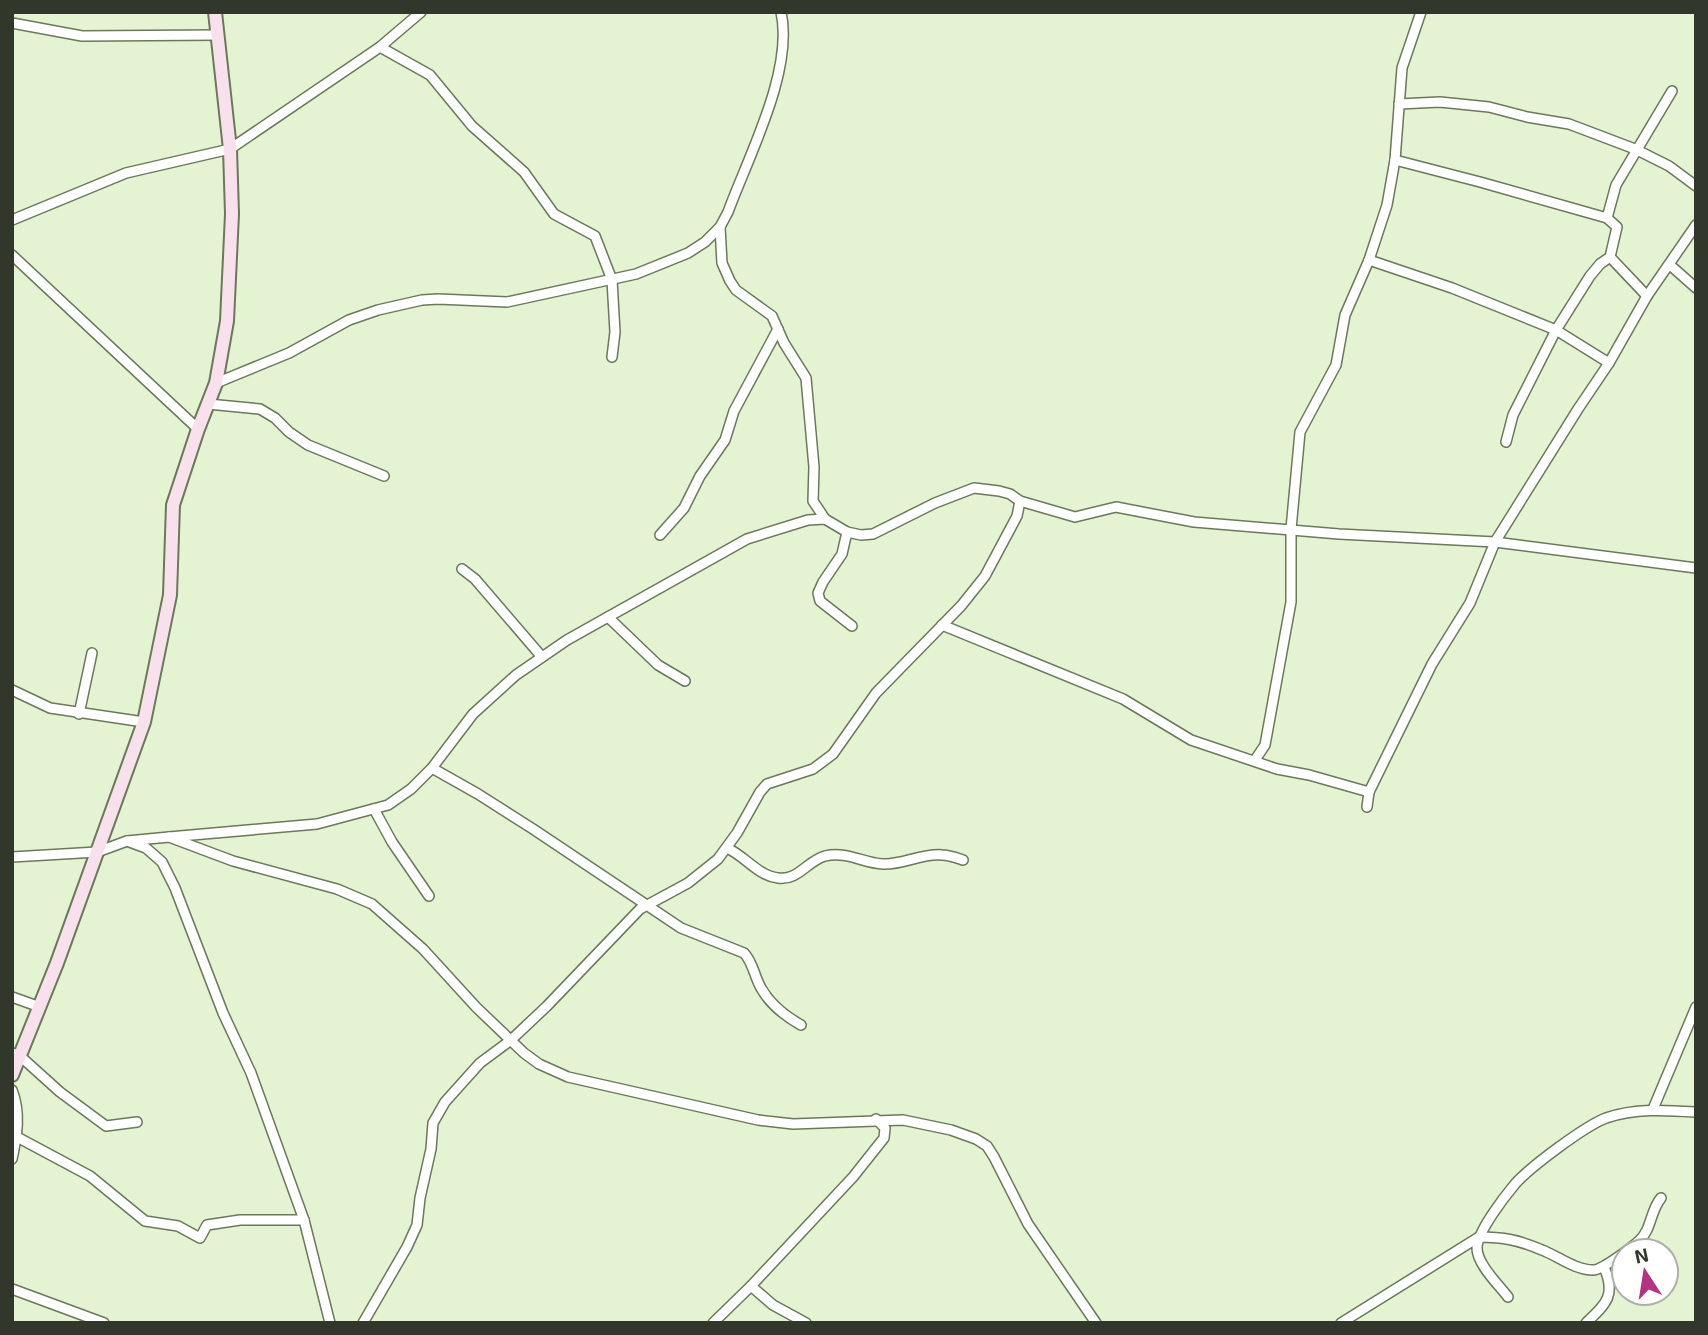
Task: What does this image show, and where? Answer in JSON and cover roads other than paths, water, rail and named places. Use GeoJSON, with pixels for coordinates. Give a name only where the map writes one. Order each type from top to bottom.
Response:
{"type":"FeatureCollection","features":[{"type":"Feature","properties":{"kind":"main road"},"geometry":{"type":"LineString","coordinates":[[12,1075],[16,1055],[40,1007],[144,722],[170,595],[173,505],[216,383],[227,321],[232,214],[230,149],[215,12]]}},
{"type":"Feature","properties":{"kind":"street"},"geometry":{"type":"LineString","coordinates":[[12,220],[126,173],[230,149],[380,47],[421,12]]}},
{"type":"Feature","properties":{"kind":"street"},"geometry":{"type":"LineString","coordinates":[[216,383],[289,353],[349,320],[378,310],[430,300],[507,302],[636,274],[688,253],[720,227],[767,115],[782,52],[784,36],[781,12]]}},
{"type":"Feature","properties":{"kind":"street"},"geometry":{"type":"LineString","coordinates":[[1255,760],[1265,745],[1291,602],[1291,528],[1300,432],[1336,365],[1345,315],[1369,260],[1387,205],[1395,160],[1402,68],[1421,12]]}},
{"type":"Feature","properties":{"kind":"street"},"geometry":{"type":"LineString","coordinates":[[12,23],[82,36],[218,35]]}},
{"type":"Feature","properties":{"kind":"street"},"geometry":{"type":"LineString","coordinates":[[380,47],[430,75],[472,126],[524,172],[554,214],[595,236],[612,280],[615,314],[612,357]]}},
{"type":"Feature","properties":{"kind":"street"},"geometry":{"type":"LineString","coordinates":[[1607,218],[1616,185],[1635,149],[1672,91]]}},
{"type":"Feature","properties":{"kind":"street"},"geometry":{"type":"LineString","coordinates":[[1399,104],[1440,102],[1489,107],[1569,124],[1635,149],[1669,166],[1696,186]]}},
{"type":"Feature","properties":{"kind":"street"},"geometry":{"type":"LineString","coordinates":[[1395,160],[1607,218],[1617,227],[1610,257],[1590,276],[1556,330],[1513,415],[1506,442]]}},
{"type":"Feature","properties":{"kind":"street"},"geometry":{"type":"LineString","coordinates":[[1367,807],[1369,792],[1433,664],[1469,603],[1495,542],[1609,363],[1647,296],[1696,225]]}},
{"type":"Feature","properties":{"kind":"street"},"geometry":{"type":"LineString","coordinates":[[720,227],[722,262],[730,282],[736,290],[772,316],[806,378],[814,467],[813,501],[824,519]]}},
{"type":"Feature","properties":{"kind":"street"},"geometry":{"type":"LineString","coordinates":[[12,255],[198,429]]}},
{"type":"Feature","properties":{"kind":"street"},"geometry":{"type":"LineString","coordinates":[[1610,257],[1647,296]]}},
{"type":"Feature","properties":{"kind":"street"},"geometry":{"type":"LineString","coordinates":[[1369,260],[1452,288],[1556,330],[1609,363]]}},
{"type":"Feature","properties":{"kind":"street"},"geometry":{"type":"LineString","coordinates":[[1670,265],[1696,288]]}},
{"type":"Feature","properties":{"kind":"street"},"geometry":{"type":"LineString","coordinates":[[660,535],[684,508],[700,476],[725,440],[734,411],[778,329]]}},
{"type":"Feature","properties":{"kind":"street"},"geometry":{"type":"LineString","coordinates":[[208,404],[260,410],[275,418],[308,445],[384,476]]}},
{"type":"Feature","properties":{"kind":"street"},"geometry":{"type":"LineString","coordinates":[[12,857],[97,852],[127,841],[317,824],[388,804],[411,789],[432,768],[473,714],[516,675],[567,640],[747,539],[808,520],[824,519],[860,535],[873,534],[953,495],[974,488],[1010,494],[1020,502],[1075,517],[1116,507],[1194,522],[1339,534],[1495,542],[1696,568]]}},
{"type":"Feature","properties":{"kind":"street"},"geometry":{"type":"LineString","coordinates":[[363,1323],[417,1225],[437,1113],[480,1063],[511,1040],[547,1006],[621,927],[646,905],[688,883],[718,859],[767,784],[813,769],[825,762],[876,693],[985,576],[1017,516],[1020,502]]}},
{"type":"Feature","properties":{"kind":"street"},"geometry":{"type":"LineString","coordinates":[[848,531],[842,554],[818,593],[820,601],[852,626]]}},
{"type":"Feature","properties":{"kind":"street"},"geometry":{"type":"LineString","coordinates":[[462,569],[475,579],[542,657]]}},
{"type":"Feature","properties":{"kind":"street"},"geometry":{"type":"LineString","coordinates":[[608,617],[658,665],[685,681]]}},
{"type":"Feature","properties":{"kind":"street"},"geometry":{"type":"LineString","coordinates":[[942,625],[1123,699],[1191,740],[1277,769],[1310,775],[1369,792]]}},
{"type":"Feature","properties":{"kind":"street"},"geometry":{"type":"LineString","coordinates":[[79,714],[92,653]]}},
{"type":"Feature","properties":{"kind":"street"},"geometry":{"type":"LineString","coordinates":[[12,690],[50,708],[144,722]]}},
{"type":"Feature","properties":{"kind":"street"},"geometry":{"type":"LineString","coordinates":[[432,768],[478,794],[681,928],[744,953],[768,998],[787,1017],[802,1025]]}},
{"type":"Feature","properties":{"kind":"street"},"geometry":{"type":"LineString","coordinates":[[374,809],[392,842],[429,896]]}},
{"type":"Feature","properties":{"kind":"street"},"geometry":{"type":"LineString","coordinates":[[169,837],[233,861],[337,889],[372,904],[423,948],[476,1007],[539,1065],[568,1077],[758,1120],[793,1124],[876,1119],[923,1122],[976,1139],[986,1146],[994,1157],[1028,1224],[1096,1323]]}},
{"type":"Feature","properties":{"kind":"street"},"geometry":{"type":"LineString","coordinates":[[127,841],[146,848],[162,862],[175,888],[218,1001],[251,1073],[304,1220],[330,1323]]}},
{"type":"Feature","properties":{"kind":"street"},"geometry":{"type":"LineString","coordinates":[[727,848],[742,855],[768,876],[783,879],[797,875],[815,860],[837,855],[848,854],[880,864],[943,855],[963,860]]}},
{"type":"Feature","properties":{"kind":"street"},"geometry":{"type":"LineString","coordinates":[[12,997],[40,1007]]}},
{"type":"Feature","properties":{"kind":"street"},"geometry":{"type":"LineString","coordinates":[[1653,1109],[1696,1007]]}},
{"type":"Feature","properties":{"kind":"street"},"geometry":{"type":"LineString","coordinates":[[16,1055],[106,1126],[137,1122]]}},
{"type":"Feature","properties":{"kind":"street"},"geometry":{"type":"LineString","coordinates":[[12,1090],[18,1114],[12,1159]]}},
{"type":"Feature","properties":{"kind":"street"},"geometry":{"type":"LineString","coordinates":[[1341,1323],[1479,1237],[1516,1183],[1584,1128],[1606,1118],[1653,1109],[1696,1112]]}},
{"type":"Feature","properties":{"kind":"street"},"geometry":{"type":"LineString","coordinates":[[713,1323],[853,1177],[884,1138],[885,1128],[876,1119]]}},
{"type":"Feature","properties":{"kind":"street"},"geometry":{"type":"LineString","coordinates":[[17,1137],[90,1176],[145,1221],[178,1226],[200,1238],[207,1225],[240,1220],[304,1220]]}},
{"type":"Feature","properties":{"kind":"street"},"geometry":{"type":"LineString","coordinates":[[1479,1237],[1504,1237],[1594,1270],[1604,1267],[1639,1241],[1648,1230],[1655,1206],[1661,1198]]}},
{"type":"Feature","properties":{"kind":"street"},"geometry":{"type":"LineString","coordinates":[[1479,1237],[1477,1251],[1508,1297]]}},
{"type":"Feature","properties":{"kind":"street"},"geometry":{"type":"LineString","coordinates":[[1586,1323],[1603,1307],[1610,1290],[1610,1280],[1604,1267]]}},
{"type":"Feature","properties":{"kind":"street"},"geometry":{"type":"LineString","coordinates":[[751,1286],[773,1305],[806,1323]]}},
{"type":"Feature","properties":{"kind":"street"},"geometry":{"type":"LineString","coordinates":[[12,1289],[104,1323]]}}]}
